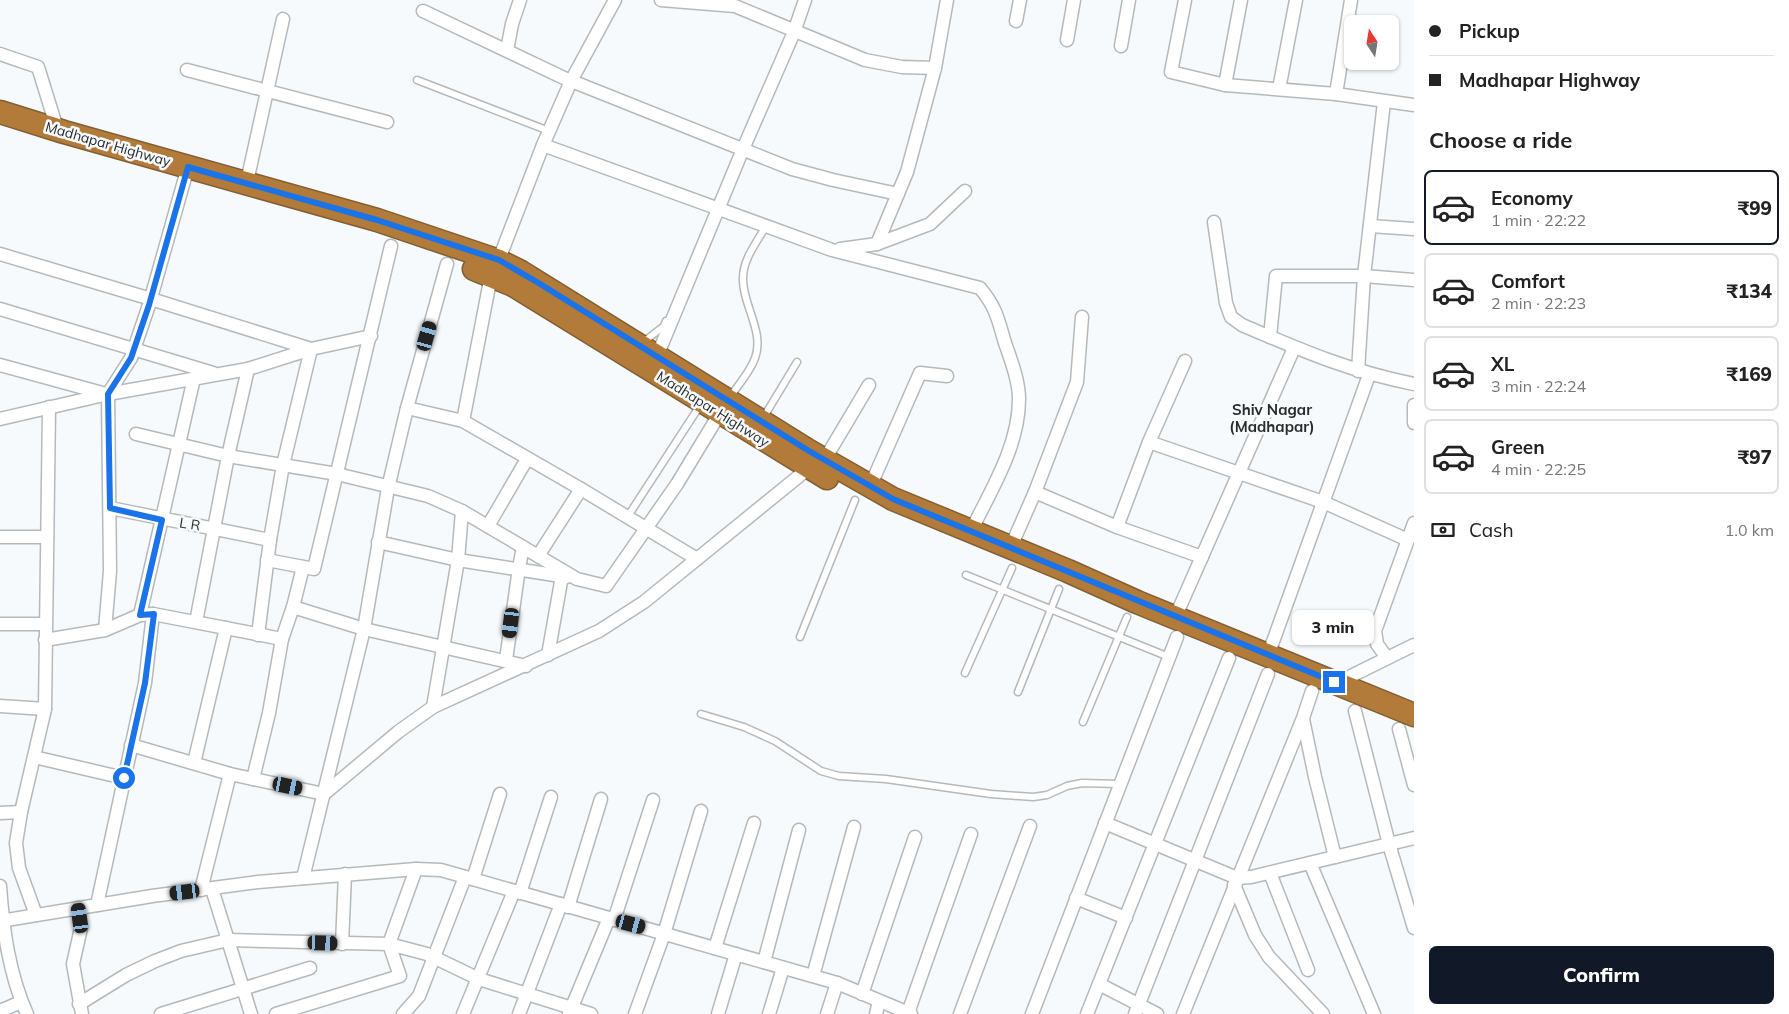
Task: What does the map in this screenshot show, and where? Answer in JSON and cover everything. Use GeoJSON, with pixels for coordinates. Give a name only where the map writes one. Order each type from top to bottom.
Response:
{"type":"FeatureCollection","features":[{"type":"Feature","properties":{"kind":"highway","name":"Madhapar Highway"},"geometry":{"type":"LineString","coordinates":[[0,112],[186,174]]}},
{"type":"Feature","properties":{"kind":"highway","name":"Madhapar Highway"},"geometry":{"type":"LineString","coordinates":[[0,128],[377,220],[499,260],[538,282],[809,451],[893,499],[1068,571],[1409,724]]}},
{"type":"Feature","properties":{"kind":"street"},"geometry":{"type":"LineString","coordinates":[[507,50],[512,24],[520,0]]}},
{"type":"Feature","properties":{"kind":"street"},"geometry":{"type":"LineString","coordinates":[[501,254],[543,145],[571,81],[615,0]]}},
{"type":"Feature","properties":{"kind":"street"},"geometry":{"type":"LineString","coordinates":[[661,0],[735,6],[865,60],[902,67],[935,68]]}},
{"type":"Feature","properties":{"kind":"street"},"geometry":{"type":"LineString","coordinates":[[660,349],[717,208],[794,32],[805,0]]}},
{"type":"Feature","properties":{"kind":"street"},"geometry":{"type":"LineString","coordinates":[[877,244],[907,172],[935,68],[947,0]]}},
{"type":"Feature","properties":{"kind":"street"},"geometry":{"type":"LineString","coordinates":[[1016,21],[1020,0]]}},
{"type":"Feature","properties":{"kind":"street"},"geometry":{"type":"LineString","coordinates":[[1067,40],[1074,0]]}},
{"type":"Feature","properties":{"kind":"street"},"geometry":{"type":"LineString","coordinates":[[1121,46],[1129,0]]}},
{"type":"Feature","properties":{"kind":"street"},"geometry":{"type":"LineString","coordinates":[[1184,0],[1171,72],[1225,85],[1336,94],[1414,105]]}},
{"type":"Feature","properties":{"kind":"street"},"geometry":{"type":"LineString","coordinates":[[1225,85],[1241,0]]}},
{"type":"Feature","properties":{"kind":"street"},"geometry":{"type":"LineString","coordinates":[[1279,89],[1296,0]]}},
{"type":"Feature","properties":{"kind":"street"},"geometry":{"type":"LineString","coordinates":[[1336,94],[1351,0]]}},
{"type":"Feature","properties":{"kind":"street"},"geometry":{"type":"LineString","coordinates":[[423,11],[571,81],[742,149],[792,168],[833,180],[898,194]]}},
{"type":"Feature","properties":{"kind":"street"},"geometry":{"type":"LineString","coordinates":[[248,177],[283,19]]}},
{"type":"Feature","properties":{"kind":"street"},"geometry":{"type":"LineString","coordinates":[[0,54],[38,68],[55,122]]}},
{"type":"Feature","properties":{"kind":"street"},"geometry":{"type":"LineString","coordinates":[[187,70],[387,122]]}},
{"type":"Feature","properties":{"kind":"street"},"geometry":{"type":"LineString","coordinates":[[1270,650],[1323,502],[1363,373],[1364,276],[1384,102]]}},
{"type":"Feature","properties":{"kind":"street"},"geometry":{"type":"LineString","coordinates":[[543,145],[832,250],[964,282],[980,288],[992,302],[1012,364],[1019,398],[1016,432],[1003,465],[974,525]]}},
{"type":"Feature","properties":{"kind":"street"},"geometry":{"type":"LineString","coordinates":[[105,630],[110,571],[108,394],[134,351],[186,174]]}},
{"type":"Feature","properties":{"kind":"street"},"geometry":{"type":"LineString","coordinates":[[832,250],[877,244],[930,224],[965,191]]}},
{"type":"Feature","properties":{"kind":"street"},"geometry":{"type":"LineString","coordinates":[[1214,222],[1226,303],[1231,316],[1242,325],[1294,348],[1363,373],[1414,384]]}},
{"type":"Feature","properties":{"kind":"street"},"geometry":{"type":"LineString","coordinates":[[1370,226],[1414,229]]}},
{"type":"Feature","properties":{"kind":"street"},"geometry":{"type":"LineString","coordinates":[[268,560],[314,569],[391,246]]}},
{"type":"Feature","properties":{"kind":"street"},"geometry":{"type":"LineString","coordinates":[[0,254],[151,298],[311,349]]}},
{"type":"Feature","properties":{"kind":"street"},"geometry":{"type":"LineString","coordinates":[[303,878],[364,630],[388,488],[407,408],[447,264]]}},
{"type":"Feature","properties":{"kind":"street"},"geometry":{"type":"LineString","coordinates":[[1270,337],[1276,276],[1364,276],[1414,280]]}},
{"type":"Feature","properties":{"kind":"street"},"geometry":{"type":"LineString","coordinates":[[463,422],[490,280]]}},
{"type":"Feature","properties":{"kind":"street"},"geometry":{"type":"LineString","coordinates":[[0,309],[134,351],[218,374]]}},
{"type":"Feature","properties":{"kind":"street"},"geometry":{"type":"LineString","coordinates":[[1013,542],[1035,492],[1077,382],[1082,317]]}},
{"type":"Feature","properties":{"kind":"street"},"geometry":{"type":"LineString","coordinates":[[0,419],[108,394],[248,369],[311,349],[371,336]]}},
{"type":"Feature","properties":{"kind":"street"},"geometry":{"type":"LineString","coordinates":[[1178,611],[1294,348]]}},
{"type":"Feature","properties":{"kind":"street"},"geometry":{"type":"LineString","coordinates":[[258,634],[270,540],[283,465],[311,349]]}},
{"type":"Feature","properties":{"kind":"street"},"geometry":{"type":"LineString","coordinates":[[1117,527],[1149,442],[1185,361]]}},
{"type":"Feature","properties":{"kind":"street"},"geometry":{"type":"LineString","coordinates":[[0,365],[108,394]]}},
{"type":"Feature","properties":{"kind":"street"},"geometry":{"type":"LineString","coordinates":[[196,622],[228,456],[248,369]]}},
{"type":"Feature","properties":{"kind":"street"},"geometry":{"type":"LineString","coordinates":[[872,480],[920,373],[947,376]]}},
{"type":"Feature","properties":{"kind":"street"},"geometry":{"type":"LineString","coordinates":[[140,615],[194,378]]}},
{"type":"Feature","properties":{"kind":"street"},"geometry":{"type":"LineString","coordinates":[[828,454],[869,385]]}},
{"type":"Feature","properties":{"kind":"street"},"geometry":{"type":"LineString","coordinates":[[1414,405],[1414,423]]}},
{"type":"Feature","properties":{"kind":"street"},"geometry":{"type":"LineString","coordinates":[[36,915],[16,855],[21,812],[45,709],[49,407]]}},
{"type":"Feature","properties":{"kind":"street"},"geometry":{"type":"LineString","coordinates":[[407,408],[463,422],[628,516],[696,559]]}},
{"type":"Feature","properties":{"kind":"street"},"geometry":{"type":"LineString","coordinates":[[378,542],[458,560],[518,568],[606,586],[717,418]]}},
{"type":"Feature","properties":{"kind":"street"},"geometry":{"type":"LineString","coordinates":[[136,434],[228,456],[337,474],[388,488],[428,496],[462,511],[577,579]]}},
{"type":"Feature","properties":{"kind":"street"},"geometry":{"type":"LineString","coordinates":[[1149,442],[1239,475],[1323,502],[1408,540]]}},
{"type":"Feature","properties":{"kind":"street"},"geometry":{"type":"LineString","coordinates":[[488,526],[528,459]]}},
{"type":"Feature","properties":{"kind":"street"},"geometry":{"type":"LineString","coordinates":[[324,794],[398,732],[432,707],[526,666],[599,631],[644,602],[804,472]]}},
{"type":"Feature","properties":{"kind":"street"},"geometry":{"type":"LineString","coordinates":[[538,556],[581,489]]}},
{"type":"Feature","properties":{"kind":"street"},"geometry":{"type":"LineString","coordinates":[[1035,492],[1117,527],[1202,556]]}},
{"type":"Feature","properties":{"kind":"street","name":"L R"},"geometry":{"type":"LineString","coordinates":[[110,508],[162,520],[215,528],[270,540]]}},
{"type":"Feature","properties":{"kind":"street"},"geometry":{"type":"LineString","coordinates":[[432,707],[458,560],[462,511]]}},
{"type":"Feature","properties":{"kind":"street"},"geometry":{"type":"LineString","coordinates":[[1387,658],[1377,644],[1375,631],[1414,523]]}},
{"type":"Feature","properties":{"kind":"street"},"geometry":{"type":"LineString","coordinates":[[0,537],[47,537]]}},
{"type":"Feature","properties":{"kind":"street"},"geometry":{"type":"LineString","coordinates":[[506,660],[518,568],[523,547]]}},
{"type":"Feature","properties":{"kind":"street"},"geometry":{"type":"LineString","coordinates":[[253,779],[269,712],[282,639],[293,607],[303,567]]}},
{"type":"Feature","properties":{"kind":"street"},"geometry":{"type":"LineString","coordinates":[[548,655],[562,576]]}},
{"type":"Feature","properties":{"kind":"street"},"geometry":{"type":"LineString","coordinates":[[293,607],[364,630],[506,660],[526,666]]}},
{"type":"Feature","properties":{"kind":"street"},"geometry":{"type":"LineString","coordinates":[[45,640],[105,630],[140,615],[154,614],[282,639]]}},
{"type":"Feature","properties":{"kind":"street"},"geometry":{"type":"LineString","coordinates":[[97,905],[145,683],[154,614]]}},
{"type":"Feature","properties":{"kind":"street"},"geometry":{"type":"LineString","coordinates":[[0,624],[45,624]]}},
{"type":"Feature","properties":{"kind":"street"},"geometry":{"type":"LineString","coordinates":[[194,763],[226,628]]}},
{"type":"Feature","properties":{"kind":"street"},"geometry":{"type":"LineString","coordinates":[[1032,1014],[1177,637]]}},
{"type":"Feature","properties":{"kind":"street"},"geometry":{"type":"LineString","coordinates":[[1345,679],[1414,645]]}},
{"type":"Feature","properties":{"kind":"street"},"geometry":{"type":"LineString","coordinates":[[1088,1014],[1229,658]]}},
{"type":"Feature","properties":{"kind":"street"},"geometry":{"type":"LineString","coordinates":[[1137,1010],[1268,674]]}},
{"type":"Feature","properties":{"kind":"street"},"geometry":{"type":"LineString","coordinates":[[1183,1014],[1304,718],[1312,691]]}},
{"type":"Feature","properties":{"kind":"street"},"geometry":{"type":"LineString","coordinates":[[0,706],[45,709]]}},
{"type":"Feature","properties":{"kind":"street"},"geometry":{"type":"LineString","coordinates":[[1355,712],[1389,844],[1414,928]]}},
{"type":"Feature","properties":{"kind":"street"},"geometry":{"type":"LineString","coordinates":[[1304,718],[1315,777],[1336,857]]}},
{"type":"Feature","properties":{"kind":"street"},"geometry":{"type":"LineString","coordinates":[[1409,724],[1414,785]]}},
{"type":"Feature","properties":{"kind":"street"},"geometry":{"type":"LineString","coordinates":[[131,745],[230,774],[324,794]]}},
{"type":"Feature","properties":{"kind":"street"},"geometry":{"type":"LineString","coordinates":[[34,757],[124,778]]}},
{"type":"Feature","properties":{"kind":"street"},"geometry":{"type":"LineString","coordinates":[[230,774],[206,889],[228,940],[251,1014]]}},
{"type":"Feature","properties":{"kind":"street"},"geometry":{"type":"LineString","coordinates":[[404,1014],[419,996],[433,957],[469,878],[500,794]]}},
{"type":"Feature","properties":{"kind":"street"},"geometry":{"type":"LineString","coordinates":[[463,1014],[517,892],[551,797]]}},
{"type":"Feature","properties":{"kind":"street"},"geometry":{"type":"LineString","coordinates":[[519,1014],[565,906],[601,799]]}},
{"type":"Feature","properties":{"kind":"street"},"geometry":{"type":"LineString","coordinates":[[570,1011],[612,919],[653,800]]}},
{"type":"Feature","properties":{"kind":"street"},"geometry":{"type":"LineString","coordinates":[[635,1014],[664,934],[701,811]]}},
{"type":"Feature","properties":{"kind":"street"},"geometry":{"type":"LineString","coordinates":[[0,813],[21,812]]}},
{"type":"Feature","properties":{"kind":"street"},"geometry":{"type":"LineString","coordinates":[[715,948],[754,823]]}},
{"type":"Feature","properties":{"kind":"street"},"geometry":{"type":"LineString","coordinates":[[1105,823],[1196,860],[1236,881],[1414,838]]}},
{"type":"Feature","properties":{"kind":"street"},"geometry":{"type":"LineString","coordinates":[[960,1014],[1030,826]]}},
{"type":"Feature","properties":{"kind":"street"},"geometry":{"type":"LineString","coordinates":[[813,976],[854,827]]}},
{"type":"Feature","properties":{"kind":"street"},"geometry":{"type":"LineString","coordinates":[[764,962],[799,830]]}},
{"type":"Feature","properties":{"kind":"street"},"geometry":{"type":"LineString","coordinates":[[1,921],[206,889],[345,874],[416,869],[441,870],[837,983],[909,1013],[971,834]]}},
{"type":"Feature","properties":{"kind":"street"},"geometry":{"type":"LineString","coordinates":[[862,994],[915,837]]}},
{"type":"Feature","properties":{"kind":"street"},"geometry":{"type":"LineString","coordinates":[[1310,863],[1374,1014]]}},
{"type":"Feature","properties":{"kind":"street"},"geometry":{"type":"LineString","coordinates":[[276,1014],[400,976],[389,944],[416,869]]}},
{"type":"Feature","properties":{"kind":"street"},"geometry":{"type":"LineString","coordinates":[[1270,872],[1308,970]]}},
{"type":"Feature","properties":{"kind":"street"},"geometry":{"type":"LineString","coordinates":[[342,944],[345,874]]}},
{"type":"Feature","properties":{"kind":"street"},"geometry":{"type":"LineString","coordinates":[[1236,881],[1255,935],[1269,957],[1323,1014]]}},
{"type":"Feature","properties":{"kind":"street"},"geometry":{"type":"LineString","coordinates":[[0,886],[6,970],[27,1014]]}},
{"type":"Feature","properties":{"kind":"street"},"geometry":{"type":"LineString","coordinates":[[1076,898],[1126,918]]}},
{"type":"Feature","properties":{"kind":"street"},"geometry":{"type":"LineString","coordinates":[[78,908],[81,928],[73,964],[80,1009],[126,975],[155,961],[181,951],[228,940],[389,944],[433,957],[479,979],[526,996],[570,1011],[591,1014]]}},
{"type":"Feature","properties":{"kind":"street"},"geometry":{"type":"LineString","coordinates":[[718,1014],[736,954]]}},
{"type":"Feature","properties":{"kind":"street"},"geometry":{"type":"LineString","coordinates":[[161,1014],[243,987],[310,968]]}},
{"type":"Feature","properties":{"kind":"street"},"geometry":{"type":"LineString","coordinates":[[769,1014],[783,968]]}},
{"type":"Feature","properties":{"kind":"street"},"geometry":{"type":"LineString","coordinates":[[827,1014],[837,983]]}},
{"type":"Feature","properties":{"kind":"street"},"geometry":{"type":"LineString","coordinates":[[1099,984],[1137,1010],[1157,1014]]}},
{"type":"Feature","properties":{"kind":"street"},"geometry":{"type":"LineString","coordinates":[[876,1014],[880,1001]]}},
{"type":"Feature","properties":{"kind":"street"},"geometry":{"type":"LineString","coordinates":[[0,1011],[21,1002]]}},
{"type":"Feature","properties":{"kind":"lane"},"geometry":{"type":"LineString","coordinates":[[417,80],[549,131]]}},
{"type":"Feature","properties":{"kind":"lane"},"geometry":{"type":"LineString","coordinates":[[646,340],[664,326],[717,208]]}},
{"type":"Feature","properties":{"kind":"lane"},"geometry":{"type":"LineString","coordinates":[[732,394],[755,359],[757,338],[744,293],[743,278],[746,261],[766,226]]}},
{"type":"Feature","properties":{"kind":"lane"},"geometry":{"type":"LineString","coordinates":[[765,415],[797,362]]}},
{"type":"Feature","properties":{"kind":"lane"},"geometry":{"type":"LineString","coordinates":[[628,516],[699,407]]}},
{"type":"Feature","properties":{"kind":"lane"},"geometry":{"type":"LineString","coordinates":[[800,637],[854,500]]}},
{"type":"Feature","properties":{"kind":"lane"},"geometry":{"type":"LineString","coordinates":[[965,673],[1012,568]]}},
{"type":"Feature","properties":{"kind":"lane"},"geometry":{"type":"LineString","coordinates":[[966,575],[1051,610],[1119,635],[1169,657]]}},
{"type":"Feature","properties":{"kind":"lane"},"geometry":{"type":"LineString","coordinates":[[1018,692],[1059,589]]}},
{"type":"Feature","properties":{"kind":"lane"},"geometry":{"type":"LineString","coordinates":[[1083,722],[1127,617]]}},
{"type":"Feature","properties":{"kind":"lane"},"geometry":{"type":"LineString","coordinates":[[701,714],[744,727],[775,741],[821,771],[839,776],[886,779],[991,794],[1033,797],[1047,795],[1067,786],[1082,783],[1120,784]]}},
{"type":"Feature","properties":{"kind":"district","name":"Shiv Nagar (Madhapar)"},"geometry":{"type":"Point","coordinates":[1272,418]}},
{"type":"Feature","properties":{"kind":"route"},"geometry":{"type":"LineString","coordinates":[[124,778],[145,683],[154,614],[140,615],[162,520],[110,508],[108,394],[131,358],[149,305],[188,167],[377,220],[499,260],[809,451],[893,499],[1068,571],[1137,602],[1334,682]]}}]}
